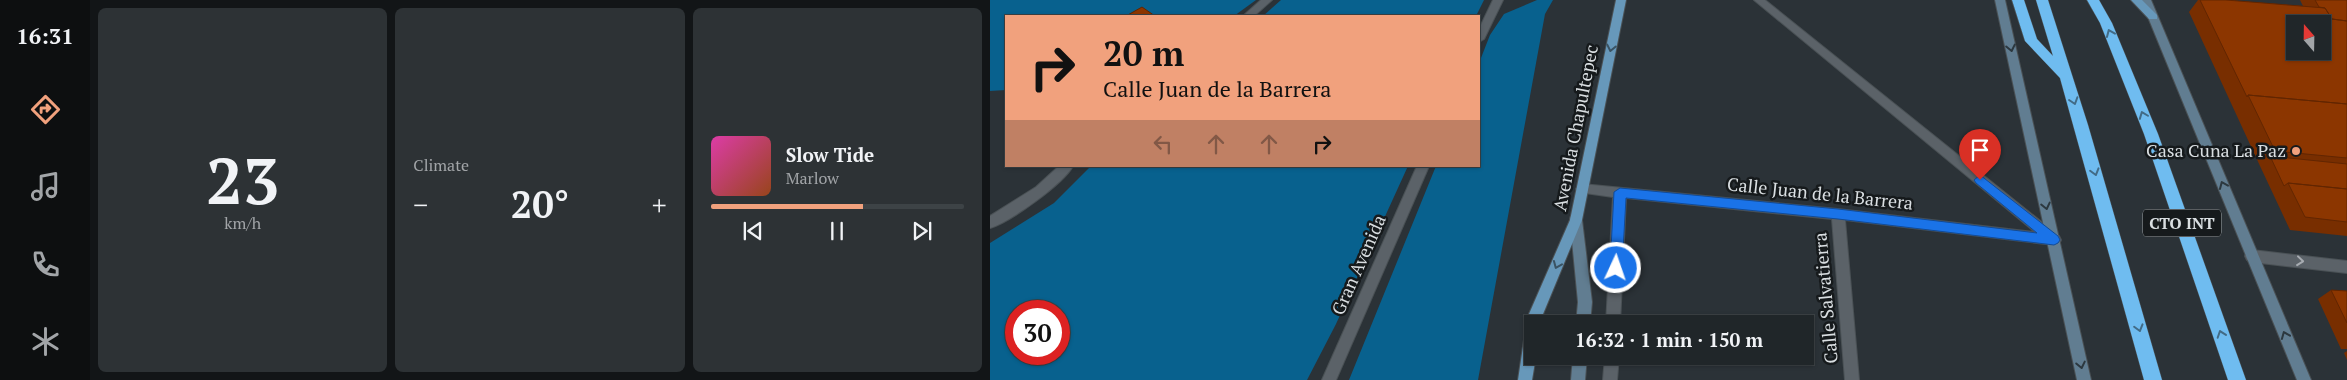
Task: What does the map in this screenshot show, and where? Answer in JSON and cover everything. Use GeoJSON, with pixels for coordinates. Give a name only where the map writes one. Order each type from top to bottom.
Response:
{"type":"FeatureCollection","features":[{"type":"Feature","properties":{"kind":"highway"},"geometry":{"type":"LineString","coordinates":[[2018,0],[2031,41],[2066,77]]}},
{"type":"Feature","properties":{"kind":"highway"},"geometry":{"type":"LineString","coordinates":[[2042,0],[2153,380]]}},
{"type":"Feature","properties":{"kind":"highway","name":"CTO INT"},"geometry":{"type":"LineString","coordinates":[[2093,0],[2121,59],[2151,134],[2237,380]]}},
{"type":"Feature","properties":{"kind":"main road","name":"Avenida Chapultepec"},"geometry":{"type":"LineString","coordinates":[[1584,315],[1585,302],[1576,220],[1621,0]]}},
{"type":"Feature","properties":{"kind":"main road"},"geometry":{"type":"LineString","coordinates":[[2000,0],[2084,380]]}},
{"type":"Feature","properties":{"kind":"main road"},"geometry":{"type":"LineString","coordinates":[[2136,0],[2153,18]]}},
{"type":"Feature","properties":{"kind":"main road","name":"CTO INT"},"geometry":{"type":"LineString","coordinates":[[2146,0],[2304,380]]}},
{"type":"Feature","properties":{"kind":"main road"},"geometry":{"type":"LineString","coordinates":[[1536,315],[1576,220]]}},
{"type":"Feature","properties":{"kind":"main road"},"geometry":{"type":"LineString","coordinates":[[1524,380],[1527,365]]}},
{"type":"Feature","properties":{"kind":"main road"},"geometry":{"type":"LineString","coordinates":[[1578,380],[1579,365]]}},
{"type":"Feature","properties":{"kind":"street"},"geometry":{"type":"LineString","coordinates":[[1249,15],[1267,0]]}},
{"type":"Feature","properties":{"kind":"street"},"geometry":{"type":"LineString","coordinates":[[1480,37],[1498,0]]}},
{"type":"Feature","properties":{"kind":"street"},"geometry":{"type":"LineString","coordinates":[[1490,13],[1510,0]]}},
{"type":"Feature","properties":{"kind":"street"},"geometry":{"type":"LineString","coordinates":[[1759,0],[2054,240]]}},
{"type":"Feature","properties":{"kind":"street"},"geometry":{"type":"LineString","coordinates":[[990,224],[1041,190],[1067,167]]}},
{"type":"Feature","properties":{"kind":"street","name":"Gran Avenida"},"geometry":{"type":"LineString","coordinates":[[1330,380],[1423,167]]}},
{"type":"Feature","properties":{"kind":"street","name":"Calle Juan de la Barrera"},"geometry":{"type":"LineString","coordinates":[[1582,190],[1620,192],[1838,214],[2054,240]]}},
{"type":"Feature","properties":{"kind":"street"},"geometry":{"type":"LineString","coordinates":[[1613,315],[1620,192]]}},
{"type":"Feature","properties":{"kind":"street","name":"Calle Salvatierra"},"geometry":{"type":"LineString","coordinates":[[1838,214],[1852,380]]}},
{"type":"Feature","properties":{"kind":"street"},"geometry":{"type":"LineString","coordinates":[[2252,256],[2347,267]]}},
{"type":"Feature","properties":{"kind":"street"},"geometry":{"type":"LineString","coordinates":[[1610,380],[1611,365]]}},
{"type":"Feature","properties":{"kind":"shaded area"},"geometry":{"type":"Polygon","coordinates":[[[990,0],[1256,0],[1235,15],[1005,15],[1005,90],[990,91],[990,0]]]}},
{"type":"Feature","properties":{"kind":"shaded area"},"geometry":{"type":"Polygon","coordinates":[[[1281,0],[1484,0],[1476,15],[1264,15],[1281,0]]]}},
{"type":"Feature","properties":{"kind":"shaded area"},"geometry":{"type":"Polygon","coordinates":[[[1537,0],[1553,0],[1545,14],[1478,380],[1349,380],[1436,167],[1480,167],[1480,60],[1490,35],[1504,14],[1537,0]]]}},
{"type":"Feature","properties":{"kind":"shaded area"},"geometry":{"type":"Polygon","coordinates":[[[1090,167],[1408,167],[1336,324],[1307,380],[990,380],[990,243],[1054,203],[1090,167]]]}},
{"type":"Feature","properties":{"kind":"building"},"geometry":{"type":"Polygon","coordinates":[[[2200,0],[2226,0],[2325,8],[2329,15],[2286,15],[2286,60],[2331,60],[2331,17],[2347,21],[2347,104],[2248,95],[2247,97],[2200,0]]]}},
{"type":"Feature","properties":{"kind":"building"},"geometry":{"type":"Polygon","coordinates":[[[2315,0],[2347,0],[2347,21],[2332,19],[2325,8],[2319,7],[2315,0]]]}},
{"type":"Feature","properties":{"kind":"building"},"geometry":{"type":"Polygon","coordinates":[[[1142,7],[1154,15],[1128,15],[1142,7]]]}},
{"type":"Feature","properties":{"kind":"building"},"geometry":{"type":"Polygon","coordinates":[[[2248,95],[2347,104],[2347,158],[2275,151],[2248,95]]]}},
{"type":"Feature","properties":{"kind":"building"},"geometry":{"type":"Polygon","coordinates":[[[2270,156],[2347,164],[2347,189],[2288,183],[2284,186],[2270,156]]]}},
{"type":"Feature","properties":{"kind":"building"},"geometry":{"type":"Polygon","coordinates":[[[2288,183],[2347,189],[2347,222],[2305,217],[2288,183]]]}},
{"type":"Feature","properties":{"kind":"building"},"geometry":{"type":"Polygon","coordinates":[[[2331,290],[2347,291],[2347,323],[2331,290]]]}},
{"type":"Feature","properties":{"kind":"place","name":"Casa Cuna La Paz"},"geometry":{"type":"Point","coordinates":[2296,151]}},
{"type":"Feature","properties":{"kind":"route"},"geometry":{"type":"LineString","coordinates":[[1616,268],[1620,192],[1838,214],[2054,240],[1980,180]]}}]}
